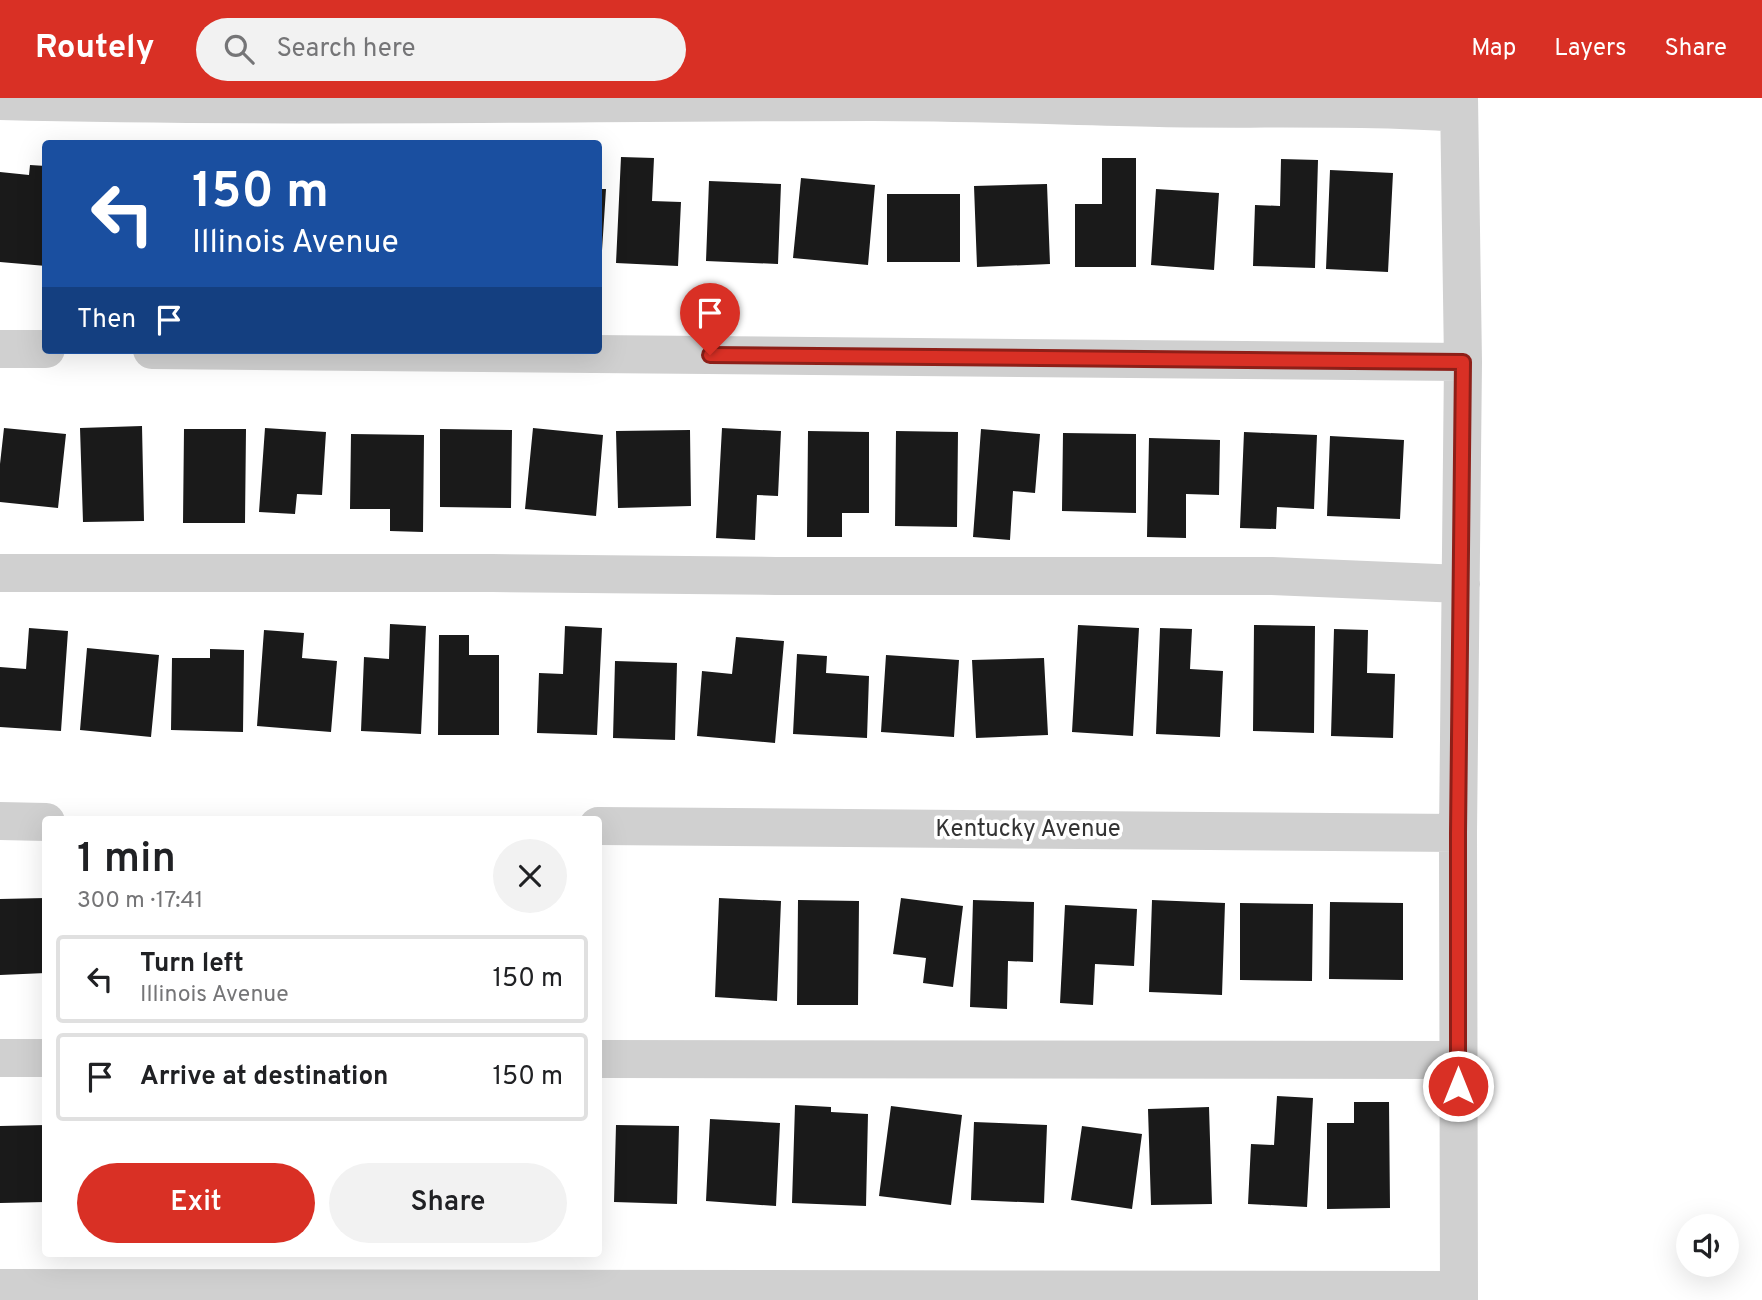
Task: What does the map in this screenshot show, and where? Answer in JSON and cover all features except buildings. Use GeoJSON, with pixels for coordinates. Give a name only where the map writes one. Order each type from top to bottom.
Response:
{"type":"FeatureCollection","features":[{"type":"Feature","properties":{"kind":"street"},"geometry":{"type":"LineString","coordinates":[[0,101],[113,104],[877,102],[1418,110],[1459,105],[1463,362],[1458,833],[1459,1295],[0,1288]]}},
{"type":"Feature","properties":{"kind":"street"},"geometry":{"type":"LineString","coordinates":[[0,349],[42,349]]}},
{"type":"Feature","properties":{"kind":"street"},"geometry":{"type":"LineString","coordinates":[[589,354],[1463,362]]}},
{"type":"Feature","properties":{"kind":"street"},"geometry":{"type":"LineString","coordinates":[[0,573],[1272,576],[1461,584]]}},
{"type":"Feature","properties":{"kind":"street"},"geometry":{"type":"LineString","coordinates":[[0,821],[42,821]]}},
{"type":"Feature","properties":{"kind":"street","name":"Kentucky Avenue"},"geometry":{"type":"LineString","coordinates":[[602,826],[1458,833]]}},
{"type":"Feature","properties":{"kind":"street"},"geometry":{"type":"LineString","coordinates":[[0,1058],[42,1058]]}},
{"type":"Feature","properties":{"kind":"street"},"geometry":{"type":"LineString","coordinates":[[602,1059],[1458,1060]]}},
{"type":"Feature","properties":{"kind":"route"},"geometry":{"type":"LineString","coordinates":[[710,355],[1463,362],[1458,1086]]}}]}
